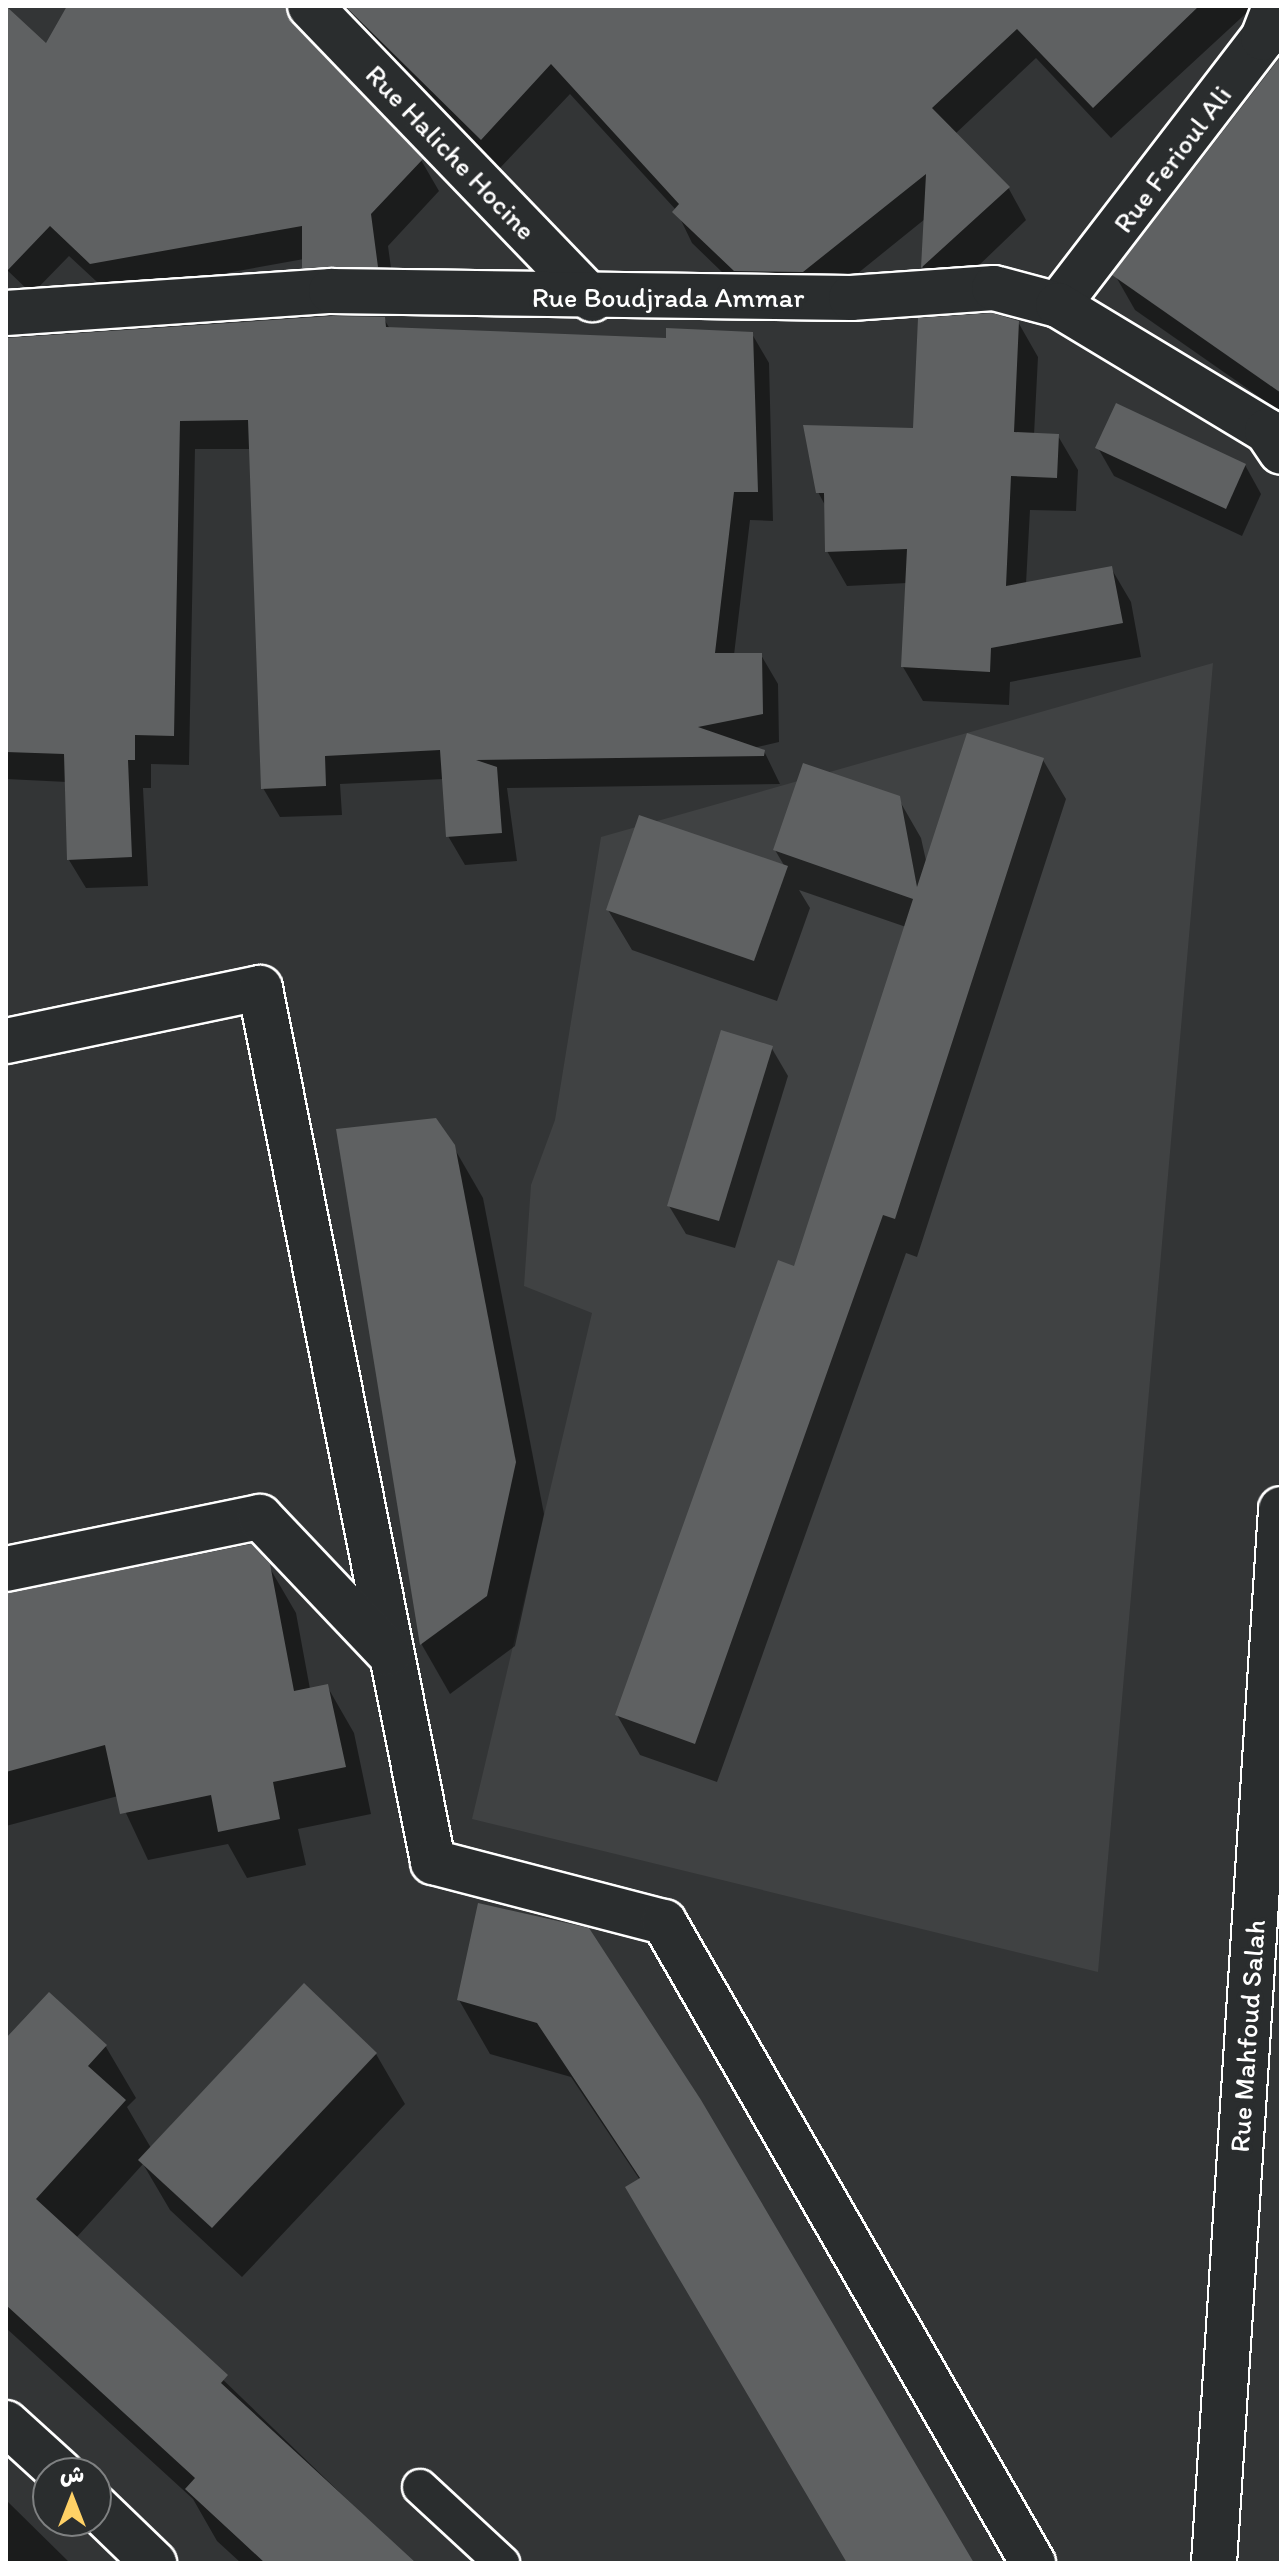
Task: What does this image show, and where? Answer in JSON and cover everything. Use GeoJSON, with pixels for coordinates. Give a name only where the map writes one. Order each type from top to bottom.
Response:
{"type":"FeatureCollection","features":[{"type":"Feature","properties":{"kind":"street","name":"Rue Haliche Hocine"},"geometry":{"type":"LineString","coordinates":[[310,6],[592,299]]}},
{"type":"Feature","properties":{"kind":"street","name":"Rue Ferioul Ali"},"geometry":{"type":"LineString","coordinates":[[1058,305],[1263,38],[1275,6]]}},
{"type":"Feature","properties":{"kind":"street","name":"Rue Boudjrada Ammar"},"geometry":{"type":"LineString","coordinates":[[6,313],[331,291],[592,299],[851,298],[994,288],[1058,305],[1267,431],[1281,452]]}},
{"type":"Feature","properties":{"kind":"street"},"geometry":{"type":"LineString","coordinates":[[6,1041],[260,988],[389,1653],[433,1862],[664,1922],[1033,2563]]}},
{"type":"Feature","properties":{"kind":"street","name":"Rue Mahfoud Salah"},"geometry":{"type":"LineString","coordinates":[[1214,2563],[1281,1509]]}},
{"type":"Feature","properties":{"kind":"street"},"geometry":{"type":"LineString","coordinates":[[6,1569],[260,1517],[389,1653]]}},
{"type":"Feature","properties":{"kind":"street"},"geometry":{"type":"LineString","coordinates":[[6,2423],[43,2457]]}},
{"type":"Feature","properties":{"kind":"street"},"geometry":{"type":"LineString","coordinates":[[112,2522],[154,2563]]}},
{"type":"Feature","properties":{"kind":"lane"},"geometry":{"type":"LineString","coordinates":[[420,2487],[502,2563]]}},
{"type":"Feature","properties":{"kind":"shaded area"},"geometry":{"type":"Polygon","coordinates":[[[1213,663],[1098,1972],[472,1819],[592,1313],[524,1286],[531,1185],[555,1120],[601,837],[1213,663]]]}},
{"type":"Feature","properties":{"kind":"building"},"geometry":{"type":"Polygon","coordinates":[[[6,6],[46,43],[67,6],[286,6],[292,23],[423,159],[371,214],[378,267],[302,268],[302,226],[90,264],[50,226],[6,272],[6,6]]]}},
{"type":"Feature","properties":{"kind":"building"},"geometry":{"type":"Polygon","coordinates":[[[345,6],[1199,6],[1093,108],[1017,29],[932,108],[1010,187],[921,268],[926,174],[803,272],[734,271],[672,212],[679,204],[551,64],[481,140],[345,6]]]}},
{"type":"Feature","properties":{"kind":"building"},"geometry":{"type":"Polygon","coordinates":[[[1281,56],[1281,393],[1112,275],[1281,56]]]}},
{"type":"Feature","properties":{"kind":"building"},"geometry":{"type":"Polygon","coordinates":[[[992,313],[1019,321],[1014,432],[1059,434],[1057,478],[1011,476],[1006,586],[1112,566],[1123,623],[991,648],[990,672],[901,667],[907,549],[825,552],[824,493],[816,493],[803,425],[913,428],[918,318],[992,313]]]}},
{"type":"Feature","properties":{"kind":"building"},"geometry":{"type":"Polygon","coordinates":[[[332,316],[385,317],[386,327],[666,338],[666,328],[753,332],[758,492],[734,492],[715,653],[762,653],[763,714],[698,727],[765,750],[764,756],[476,760],[497,767],[502,833],[446,837],[440,750],[325,756],[326,786],[261,789],[248,420],[180,421],[174,736],[135,735],[135,760],[128,760],[132,857],[67,860],[64,754],[6,752],[6,338],[332,316]]]}},
{"type":"Feature","properties":{"kind":"building"},"geometry":{"type":"Polygon","coordinates":[[[1116,403],[1246,464],[1226,509],[1095,448],[1116,403]]]}},
{"type":"Feature","properties":{"kind":"building"},"geometry":{"type":"Polygon","coordinates":[[[967,733],[1044,758],[895,1219],[883,1215],[695,1744],[615,1715],[778,1260],[794,1266],[913,899],[773,850],[803,763],[900,796],[917,887],[967,733]]]}},
{"type":"Feature","properties":{"kind":"building"},"geometry":{"type":"Polygon","coordinates":[[[639,815],[788,866],[754,961],[606,910],[639,815]]]}},
{"type":"Feature","properties":{"kind":"building"},"geometry":{"type":"Polygon","coordinates":[[[721,1030],[773,1046],[719,1221],[667,1206],[721,1030]]]}},
{"type":"Feature","properties":{"kind":"building"},"geometry":{"type":"Polygon","coordinates":[[[436,1118],[455,1145],[516,1462],[487,1596],[420,1645],[336,1129],[436,1118]]]}},
{"type":"Feature","properties":{"kind":"building"},"geometry":{"type":"Polygon","coordinates":[[[251,1544],[270,1564],[294,1691],[328,1684],[346,1767],[273,1782],[280,1819],[218,1832],[211,1795],[120,1814],[105,1745],[6,1772],[6,1593],[251,1544]]]}},
{"type":"Feature","properties":{"kind":"building"},"geometry":{"type":"Polygon","coordinates":[[[478,1903],[589,1928],[701,2100],[974,2563],[847,2563],[625,2187],[640,2178],[537,2023],[457,2000],[478,1903]]]}},
{"type":"Feature","properties":{"kind":"building"},"geometry":{"type":"Polygon","coordinates":[[[304,1983],[377,2053],[212,2228],[138,2160],[304,1983]]]}},
{"type":"Feature","properties":{"kind":"building"},"geometry":{"type":"Polygon","coordinates":[[[49,1992],[107,2045],[88,2066],[126,2100],[36,2199],[228,2375],[221,2383],[416,2563],[265,2563],[185,2489],[195,2478],[6,2305],[6,2038],[49,1992]]]}}]}
